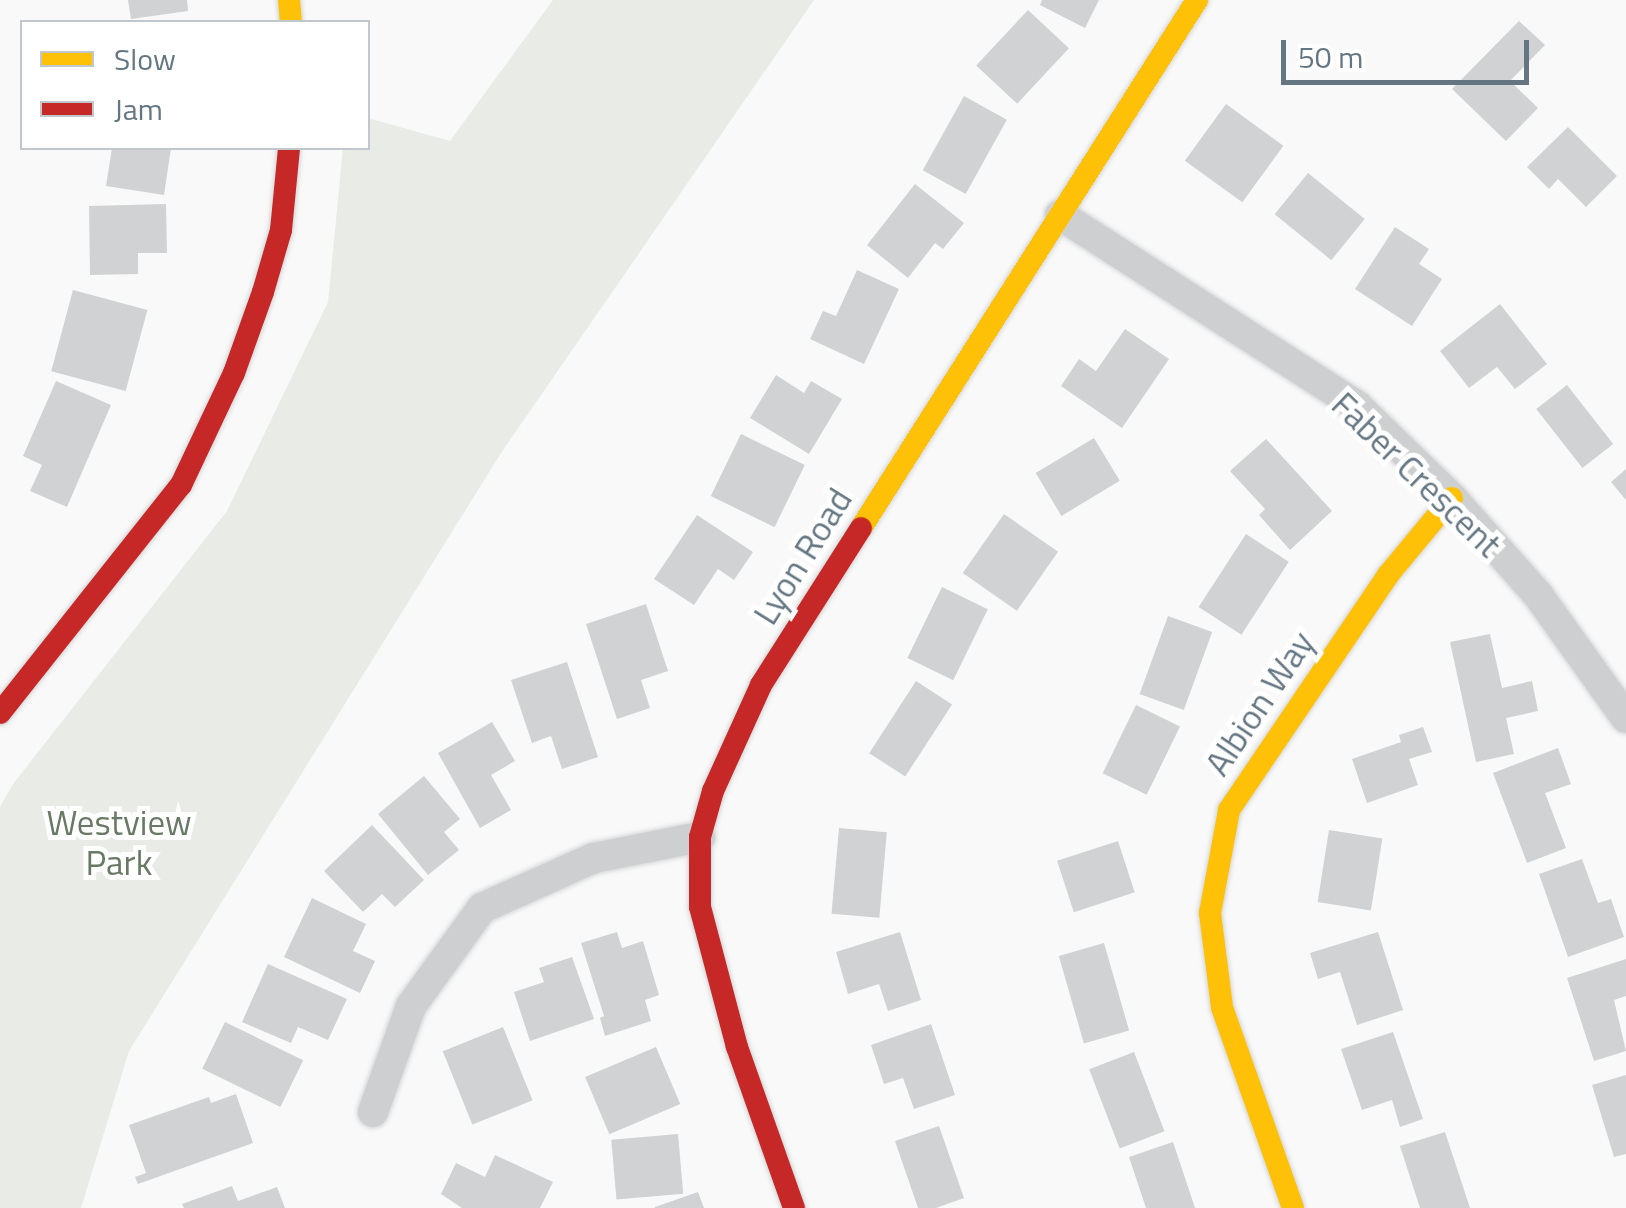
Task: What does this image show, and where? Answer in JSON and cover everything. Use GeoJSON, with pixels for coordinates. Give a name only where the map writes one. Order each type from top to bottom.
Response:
{"type":"FeatureCollection","features":[{"type":"Feature","properties":{"kind":"street","name":"Lyon Road"},"geometry":{"type":"LineString","coordinates":[[794,1208],[737,1048],[704,925],[700,837],[713,791],[762,685],[1197,0]]}},
{"type":"Feature","properties":{"kind":"street"},"geometry":{"type":"LineString","coordinates":[[0,713],[181,485],[234,373],[263,292],[281,230],[289,150]]}},
{"type":"Feature","properties":{"kind":"street","name":"Faber Crescent"},"geometry":{"type":"LineString","coordinates":[[1060,216],[1357,406],[1452,498],[1538,595],[1626,718]]}},
{"type":"Feature","properties":{"kind":"street","name":"Albion Way"},"geometry":{"type":"LineString","coordinates":[[1293,1208],[1222,1007],[1210,913],[1229,810],[1388,575],[1452,498]]}},
{"type":"Feature","properties":{"kind":"street"},"geometry":{"type":"LineString","coordinates":[[373,1112],[411,1006],[482,908],[594,858],[700,837]]}},
{"type":"Feature","properties":{"kind":"green space","name":"Westview Park"},"geometry":{"type":"Polygon","coordinates":[[[553,0],[814,0],[501,453],[129,1051],[81,1208],[0,1208],[0,807],[13,784],[227,511],[328,302],[343,150],[370,150],[370,119],[450,141],[553,0]]]}},
{"type":"Feature","properties":{"kind":"building"},"geometry":{"type":"Polygon","coordinates":[[[128,0],[187,0],[188,11],[131,19],[128,0]]]}},
{"type":"Feature","properties":{"kind":"building"},"geometry":{"type":"Polygon","coordinates":[[[1042,0],[1099,0],[1085,28],[1040,5],[1042,0]]]}},
{"type":"Feature","properties":{"kind":"building"},"geometry":{"type":"Polygon","coordinates":[[[1028,10],[1069,48],[1017,104],[976,66],[1028,10]]]}},
{"type":"Feature","properties":{"kind":"building"},"geometry":{"type":"Polygon","coordinates":[[[1519,21],[1545,45],[1510,81],[1538,108],[1506,141],[1452,89],[1519,21]]]}},
{"type":"Feature","properties":{"kind":"building"},"geometry":{"type":"Polygon","coordinates":[[[964,96],[1007,120],[966,194],[923,170],[964,96]]]}},
{"type":"Feature","properties":{"kind":"building"},"geometry":{"type":"Polygon","coordinates":[[[1226,104],[1283,146],[1242,202],[1185,161],[1226,104]]]}},
{"type":"Feature","properties":{"kind":"building"},"geometry":{"type":"Polygon","coordinates":[[[1568,127],[1617,176],[1586,207],[1558,179],[1549,189],[1527,167],[1568,127]]]}},
{"type":"Feature","properties":{"kind":"building"},"geometry":{"type":"Polygon","coordinates":[[[112,150],[171,150],[164,195],[106,186],[112,150]]]}},
{"type":"Feature","properties":{"kind":"building"},"geometry":{"type":"Polygon","coordinates":[[[1308,173],[1365,219],[1331,260],[1275,214],[1308,173]]]}},
{"type":"Feature","properties":{"kind":"building"},"geometry":{"type":"Polygon","coordinates":[[[915,184],[964,223],[943,249],[935,243],[908,278],[867,245],[915,184]]]}},
{"type":"Feature","properties":{"kind":"building"},"geometry":{"type":"Polygon","coordinates":[[[166,204],[167,253],[138,253],[138,274],[90,275],[89,206],[166,204]]]}},
{"type":"Feature","properties":{"kind":"building"},"geometry":{"type":"Polygon","coordinates":[[[1395,227],[1429,249],[1419,264],[1442,279],[1412,326],[1355,289],[1395,227]]]}},
{"type":"Feature","properties":{"kind":"building"},"geometry":{"type":"Polygon","coordinates":[[[857,270],[899,289],[864,364],[810,339],[823,311],[836,316],[857,270]]]}},
{"type":"Feature","properties":{"kind":"building"},"geometry":{"type":"Polygon","coordinates":[[[73,290],[147,310],[126,391],[51,371],[73,290]]]}},
{"type":"Feature","properties":{"kind":"building"},"geometry":{"type":"Polygon","coordinates":[[[1500,304],[1547,364],[1515,389],[1497,367],[1469,388],[1440,351],[1500,304]]]}},
{"type":"Feature","properties":{"kind":"building"},"geometry":{"type":"Polygon","coordinates":[[[1125,329],[1169,359],[1122,428],[1061,386],[1079,359],[1096,371],[1125,329]]]}},
{"type":"Feature","properties":{"kind":"building"},"geometry":{"type":"Polygon","coordinates":[[[776,375],[804,393],[811,381],[842,399],[809,454],[750,418],[776,375]]]}},
{"type":"Feature","properties":{"kind":"building"},"geometry":{"type":"Polygon","coordinates":[[[56,381],[111,405],[67,507],[30,491],[42,465],[23,456],[56,381]]]}},
{"type":"Feature","properties":{"kind":"building"},"geometry":{"type":"Polygon","coordinates":[[[1567,385],[1613,444],[1582,468],[1536,409],[1567,385]]]}},
{"type":"Feature","properties":{"kind":"building"},"geometry":{"type":"Polygon","coordinates":[[[741,434],[805,465],[775,527],[711,496],[741,434]]]}},
{"type":"Feature","properties":{"kind":"building"},"geometry":{"type":"Polygon","coordinates":[[[1094,438],[1120,481],[1061,516],[1036,473],[1094,438]]]}},
{"type":"Feature","properties":{"kind":"building"},"geometry":{"type":"Polygon","coordinates":[[[1266,439],[1332,511],[1290,550],[1259,515],[1265,509],[1230,471],[1266,439]]]}},
{"type":"Feature","properties":{"kind":"building"},"geometry":{"type":"Polygon","coordinates":[[[1626,469],[1626,500],[1611,482],[1626,469]]]}},
{"type":"Feature","properties":{"kind":"building"},"geometry":{"type":"Polygon","coordinates":[[[1004,514],[1058,552],[1017,611],[963,573],[1004,514]]]}},
{"type":"Feature","properties":{"kind":"building"},"geometry":{"type":"Polygon","coordinates":[[[697,515],[753,552],[734,580],[718,569],[694,605],[654,579],[697,515]]]}},
{"type":"Feature","properties":{"kind":"building"},"geometry":{"type":"Polygon","coordinates":[[[1246,534],[1289,562],[1241,635],[1199,607],[1246,534]]]}},
{"type":"Feature","properties":{"kind":"building"},"geometry":{"type":"Polygon","coordinates":[[[942,587],[988,609],[953,680],[907,658],[942,587]]]}},
{"type":"Feature","properties":{"kind":"building"},"geometry":{"type":"Polygon","coordinates":[[[646,604],[668,671],[641,680],[650,708],[617,719],[586,624],[646,604]]]}},
{"type":"Feature","properties":{"kind":"building"},"geometry":{"type":"Polygon","coordinates":[[[1168,616],[1212,632],[1184,710],[1140,694],[1168,616]]]}},
{"type":"Feature","properties":{"kind":"building"},"geometry":{"type":"Polygon","coordinates":[[[1490,634],[1502,688],[1532,681],[1538,711],[1506,718],[1514,754],[1476,762],[1450,642],[1490,634]]]}},
{"type":"Feature","properties":{"kind":"building"},"geometry":{"type":"Polygon","coordinates":[[[567,662],[598,757],[562,769],[551,736],[532,743],[511,680],[567,662]]]}},
{"type":"Feature","properties":{"kind":"building"},"geometry":{"type":"Polygon","coordinates":[[[916,681],[952,704],[905,777],[869,753],[916,681]]]}},
{"type":"Feature","properties":{"kind":"building"},"geometry":{"type":"Polygon","coordinates":[[[1136,705],[1180,726],[1147,795],[1103,773],[1136,705]]]}},
{"type":"Feature","properties":{"kind":"building"},"geometry":{"type":"Polygon","coordinates":[[[492,722],[515,761],[491,775],[511,810],[480,828],[438,753],[492,722]]]}},
{"type":"Feature","properties":{"kind":"building"},"geometry":{"type":"Polygon","coordinates":[[[1423,727],[1432,752],[1409,759],[1418,785],[1367,803],[1352,759],[1401,742],[1399,735],[1423,727]]]}},
{"type":"Feature","properties":{"kind":"building"},"geometry":{"type":"Polygon","coordinates":[[[1558,748],[1571,784],[1545,793],[1566,848],[1527,863],[1493,773],[1558,748]]]}},
{"type":"Feature","properties":{"kind":"building"},"geometry":{"type":"Polygon","coordinates":[[[424,776],[460,819],[444,832],[459,850],[428,875],[378,814],[424,776]]]}},
{"type":"Feature","properties":{"kind":"building"},"geometry":{"type":"Polygon","coordinates":[[[372,825],[424,880],[395,907],[382,894],[363,912],[324,871],[372,825]]]}},
{"type":"Feature","properties":{"kind":"building"},"geometry":{"type":"Polygon","coordinates":[[[839,828],[887,832],[879,918],[832,914],[839,828]]]}},
{"type":"Feature","properties":{"kind":"building"},"geometry":{"type":"Polygon","coordinates":[[[1329,830],[1382,838],[1371,911],[1318,902],[1329,830]]]}},
{"type":"Feature","properties":{"kind":"building"},"geometry":{"type":"Polygon","coordinates":[[[1118,841],[1135,892],[1074,912],[1057,861],[1118,841]]]}},
{"type":"Feature","properties":{"kind":"building"},"geometry":{"type":"Polygon","coordinates":[[[1582,859],[1598,903],[1611,899],[1624,937],[1568,957],[1539,874],[1582,859]]]}},
{"type":"Feature","properties":{"kind":"building"},"geometry":{"type":"Polygon","coordinates":[[[312,898],[366,924],[353,951],[375,961],[360,993],[284,957],[312,898]]]}},
{"type":"Feature","properties":{"kind":"building"},"geometry":{"type":"Polygon","coordinates":[[[617,932],[622,948],[643,941],[659,995],[645,1000],[651,1021],[605,1036],[600,1018],[604,1016],[581,943],[617,932]]]}},
{"type":"Feature","properties":{"kind":"building"},"geometry":{"type":"Polygon","coordinates":[[[900,932],[921,1000],[888,1011],[879,984],[848,994],[836,952],[900,932]]]}},
{"type":"Feature","properties":{"kind":"building"},"geometry":{"type":"Polygon","coordinates":[[[1378,932],[1403,1010],[1357,1025],[1340,972],[1318,979],[1310,953],[1378,932]]]}},
{"type":"Feature","properties":{"kind":"building"},"geometry":{"type":"Polygon","coordinates":[[[1104,943],[1129,1030],[1084,1043],[1059,956],[1104,943]]]}},
{"type":"Feature","properties":{"kind":"building"},"geometry":{"type":"Polygon","coordinates":[[[572,957],[594,1019],[530,1041],[514,992],[544,982],[539,968],[572,957]]]}},
{"type":"Feature","properties":{"kind":"building"},"geometry":{"type":"Polygon","coordinates":[[[1626,959],[1626,996],[1614,1000],[1626,1051],[1594,1061],[1567,978],[1626,959]]]}},
{"type":"Feature","properties":{"kind":"building"},"geometry":{"type":"Polygon","coordinates":[[[268,964],[347,999],[328,1040],[298,1027],[291,1043],[242,1022],[268,964]]]}},
{"type":"Feature","properties":{"kind":"building"},"geometry":{"type":"Polygon","coordinates":[[[225,1022],[303,1060],[280,1107],[202,1069],[225,1022]]]}},
{"type":"Feature","properties":{"kind":"building"},"geometry":{"type":"Polygon","coordinates":[[[931,1024],[955,1095],[914,1109],[903,1078],[884,1084],[871,1045],[931,1024]]]}},
{"type":"Feature","properties":{"kind":"building"},"geometry":{"type":"Polygon","coordinates":[[[503,1027],[533,1100],[472,1125],[443,1051],[503,1027]]]}},
{"type":"Feature","properties":{"kind":"building"},"geometry":{"type":"Polygon","coordinates":[[[1393,1032],[1423,1119],[1400,1127],[1392,1100],[1362,1110],[1341,1049],[1393,1032]]]}},
{"type":"Feature","properties":{"kind":"building"},"geometry":{"type":"Polygon","coordinates":[[[656,1047],[680,1104],[609,1134],[585,1077],[656,1047]]]}},
{"type":"Feature","properties":{"kind":"building"},"geometry":{"type":"Polygon","coordinates":[[[1134,1052],[1164,1131],[1120,1149],[1089,1069],[1134,1052]]]}},
{"type":"Feature","properties":{"kind":"building"},"geometry":{"type":"Polygon","coordinates":[[[1626,1075],[1626,1154],[1614,1157],[1592,1085],[1626,1075]]]}},
{"type":"Feature","properties":{"kind":"building"},"geometry":{"type":"Polygon","coordinates":[[[236,1094],[253,1143],[138,1184],[135,1177],[146,1173],[129,1125],[209,1097],[211,1103],[236,1094]]]}},
{"type":"Feature","properties":{"kind":"building"},"geometry":{"type":"Polygon","coordinates":[[[939,1126],[964,1198],[936,1208],[918,1208],[895,1141],[939,1126]]]}},
{"type":"Feature","properties":{"kind":"building"},"geometry":{"type":"Polygon","coordinates":[[[1445,1132],[1470,1208],[1420,1208],[1400,1146],[1445,1132]]]}},
{"type":"Feature","properties":{"kind":"building"},"geometry":{"type":"Polygon","coordinates":[[[678,1134],[683,1194],[616,1200],[611,1140],[678,1134]]]}},
{"type":"Feature","properties":{"kind":"building"},"geometry":{"type":"Polygon","coordinates":[[[1173,1142],[1195,1208],[1146,1208],[1129,1157],[1173,1142]]]}},
{"type":"Feature","properties":{"kind":"building"},"geometry":{"type":"Polygon","coordinates":[[[495,1155],[553,1182],[540,1208],[462,1208],[441,1194],[456,1163],[485,1177],[495,1155]]]}},
{"type":"Feature","properties":{"kind":"building"},"geometry":{"type":"Polygon","coordinates":[[[232,1186],[238,1201],[277,1187],[285,1208],[184,1208],[182,1204],[232,1186]]]}},
{"type":"Feature","properties":{"kind":"building"},"geometry":{"type":"Polygon","coordinates":[[[698,1192],[704,1208],[655,1208],[655,1207],[698,1192]]]}},
{"type":"Feature","properties":{"kind":"traffic: slow"},"geometry":{"type":"LineString","coordinates":[[289,0],[291,20]]}},
{"type":"Feature","properties":{"kind":"traffic: slow"},"geometry":{"type":"LineString","coordinates":[[861,528],[1197,0]]}},
{"type":"Feature","properties":{"kind":"traffic: slow"},"geometry":{"type":"LineString","coordinates":[[1293,1208],[1222,1007],[1210,913],[1229,810],[1388,575],[1452,498]]}},
{"type":"Feature","properties":{"kind":"traffic: jam"},"geometry":{"type":"LineString","coordinates":[[0,713],[181,485],[234,373],[263,292],[281,230],[289,150]]}},
{"type":"Feature","properties":{"kind":"traffic: jam"},"geometry":{"type":"LineString","coordinates":[[794,1208],[737,1047],[700,907],[700,837],[713,791],[761,685],[861,528]]}}]}
